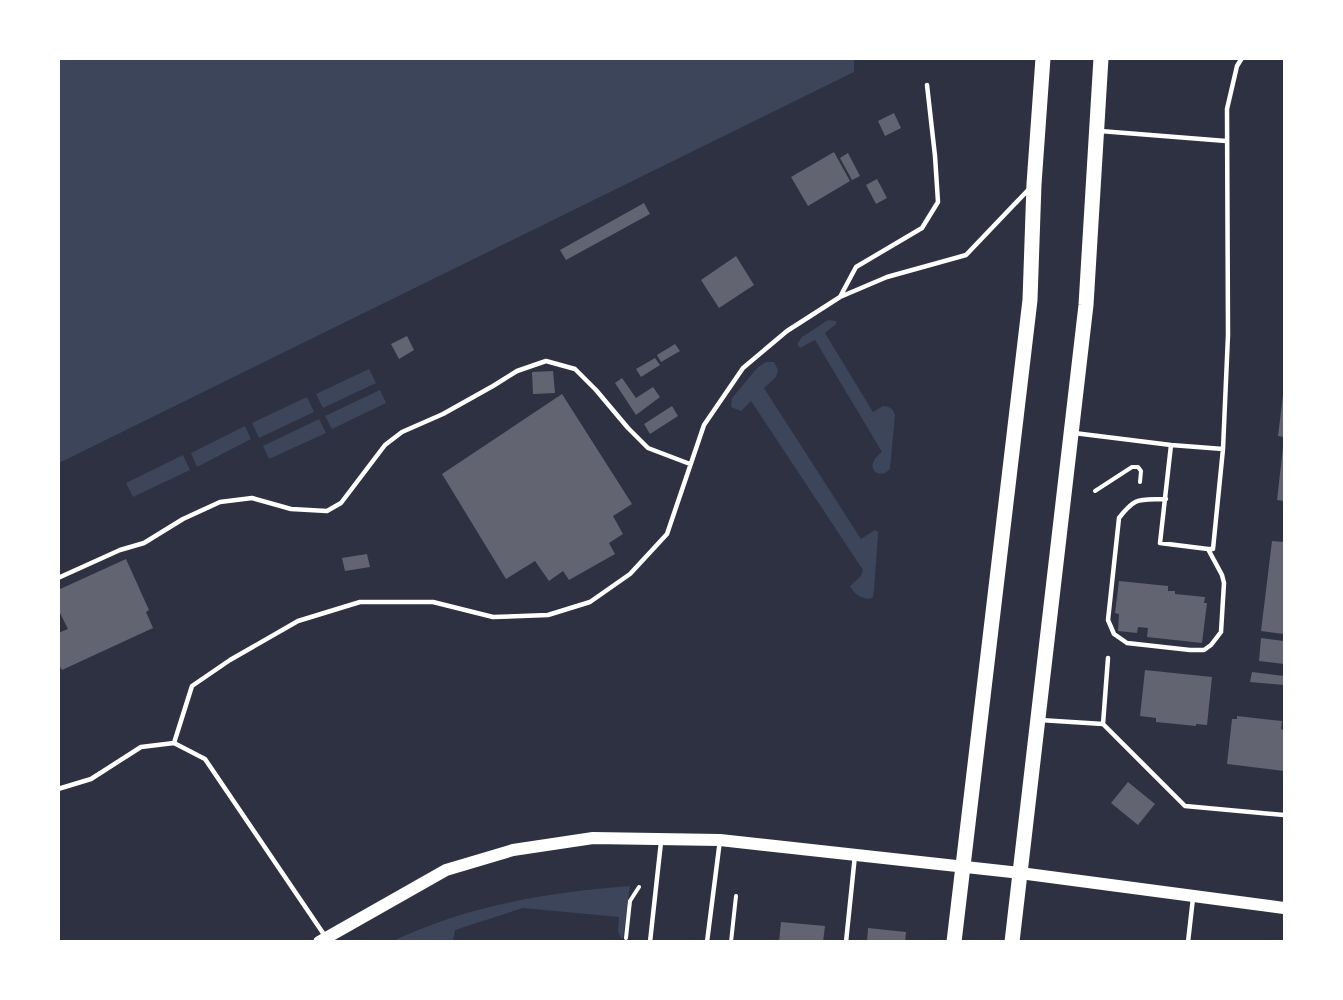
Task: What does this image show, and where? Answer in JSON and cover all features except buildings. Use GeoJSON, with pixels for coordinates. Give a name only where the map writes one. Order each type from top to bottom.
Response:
{"type":"FeatureCollection","features":[{"type":"Feature","properties":{"kind":"main road"},"geometry":{"type":"LineString","coordinates":[[954,942],[1030,300],[1034,184],[1043,58]]}},
{"type":"Feature","properties":{"kind":"main road"},"geometry":{"type":"LineString","coordinates":[[1012,942],[1086,305],[1101,58]]}},
{"type":"Feature","properties":{"kind":"main road"},"geometry":{"type":"LineString","coordinates":[[322,939],[446,870],[513,850],[593,838],[720,840],[964,866],[1284,908]]}},
{"type":"Feature","properties":{"kind":"lane"},"geometry":{"type":"LineString","coordinates":[[1171,445],[1160,543],[1213,549],[1223,449],[1228,335],[1227,109],[1237,66],[1242,58]]}},
{"type":"Feature","properties":{"kind":"lane"},"geometry":{"type":"LineString","coordinates":[[840,297],[856,267],[922,228],[938,202],[927,85]]}},
{"type":"Feature","properties":{"kind":"lane"},"geometry":{"type":"LineString","coordinates":[[1097,130],[1226,141]]}},
{"type":"Feature","properties":{"kind":"lane"},"geometry":{"type":"LineString","coordinates":[[174,743],[192,686],[230,660],[298,621],[360,602],[433,602],[493,617],[548,615],[590,602],[630,574],[667,534],[704,425],[743,368],[787,331],[840,297],[887,277],[966,255],[1034,184]]}},
{"type":"Feature","properties":{"kind":"lane"},"geometry":{"type":"LineString","coordinates":[[58,578],[120,550],[144,543],[183,519],[220,502],[252,498],[291,508],[327,511],[342,503],[385,445],[402,432],[443,414],[517,371],[546,361],[575,369],[648,448],[690,464]]}},
{"type":"Feature","properties":{"kind":"lane"},"geometry":{"type":"LineString","coordinates":[[1071,432],[1171,445],[1223,449]]}},
{"type":"Feature","properties":{"kind":"lane"},"geometry":{"type":"LineString","coordinates":[[1166,499],[1137,500],[1119,518],[1108,620],[1114,634],[1127,643],[1190,650],[1204,650],[1211,645],[1221,632],[1224,583],[1208,549]]}},
{"type":"Feature","properties":{"kind":"lane"},"geometry":{"type":"LineString","coordinates":[[1103,724],[1108,657]]}},
{"type":"Feature","properties":{"kind":"lane"},"geometry":{"type":"LineString","coordinates":[[1038,720],[1103,724],[1185,806],[1284,815]]}},
{"type":"Feature","properties":{"kind":"lane"},"geometry":{"type":"LineString","coordinates":[[58,789],[91,779],[141,747],[174,743],[205,759],[322,939]]}},
{"type":"Feature","properties":{"kind":"lane"},"geometry":{"type":"LineString","coordinates":[[650,942],[661,839]]}},
{"type":"Feature","properties":{"kind":"lane"},"geometry":{"type":"LineString","coordinates":[[707,942],[720,840]]}},
{"type":"Feature","properties":{"kind":"lane"},"geometry":{"type":"LineString","coordinates":[[846,942],[855,854]]}},
{"type":"Feature","properties":{"kind":"lane"},"geometry":{"type":"LineString","coordinates":[[1188,942],[1194,896]]}},
{"type":"Feature","properties":{"kind":"path"},"geometry":{"type":"LineString","coordinates":[[1095,491],[1131,467],[1138,467],[1141,471],[1140,483]]}},
{"type":"Feature","properties":{"kind":"path"},"geometry":{"type":"LineString","coordinates":[[626,938],[630,902],[639,887]]}},
{"type":"Feature","properties":{"kind":"path"},"geometry":{"type":"LineString","coordinates":[[731,942],[736,896]]}},
{"type":"Feature","properties":{"kind":"shaded area"},"geometry":{"type":"Polygon","coordinates":[[[854,58],[854,72],[59,463],[58,59],[854,58]]]}},
{"type":"Feature","properties":{"kind":"shaded area"},"geometry":{"type":"Polygon","coordinates":[[[828,320],[836,321],[836,324],[825,333],[873,412],[883,406],[891,408],[895,415],[890,469],[885,473],[874,471],[873,462],[882,452],[815,340],[800,348],[797,344],[802,337],[828,320]]]}},
{"type":"Feature","properties":{"kind":"shaded area"},"geometry":{"type":"Polygon","coordinates":[[[766,362],[774,362],[778,370],[776,377],[764,388],[861,539],[875,530],[878,532],[874,590],[873,597],[870,599],[858,595],[850,586],[861,576],[863,570],[751,401],[741,411],[731,407],[732,398],[758,367],[766,362]]]}},
{"type":"Feature","properties":{"kind":"shaded area"},"geometry":{"type":"Polygon","coordinates":[[[369,369],[376,383],[323,408],[316,394],[369,369]]]}},
{"type":"Feature","properties":{"kind":"shaded area"},"geometry":{"type":"Polygon","coordinates":[[[380,390],[386,403],[332,429],[325,416],[380,390]]]}},
{"type":"Feature","properties":{"kind":"shaded area"},"geometry":{"type":"Polygon","coordinates":[[[307,397],[314,412],[259,438],[252,423],[307,397]]]}},
{"type":"Feature","properties":{"kind":"shaded area"},"geometry":{"type":"Polygon","coordinates":[[[319,419],[326,433],[269,459],[263,446],[319,419]]]}},
{"type":"Feature","properties":{"kind":"shaded area"},"geometry":{"type":"Polygon","coordinates":[[[245,426],[251,439],[197,467],[191,453],[245,426]]]}},
{"type":"Feature","properties":{"kind":"shaded area"},"geometry":{"type":"Polygon","coordinates":[[[183,455],[190,470],[133,497],[126,483],[183,455]]]}},
{"type":"Feature","properties":{"kind":"shaded area"},"geometry":{"type":"Polygon","coordinates":[[[630,886],[623,938],[618,931],[619,917],[523,908],[455,930],[453,941],[391,942],[448,919],[478,910],[569,892],[630,886]]]}}]}
